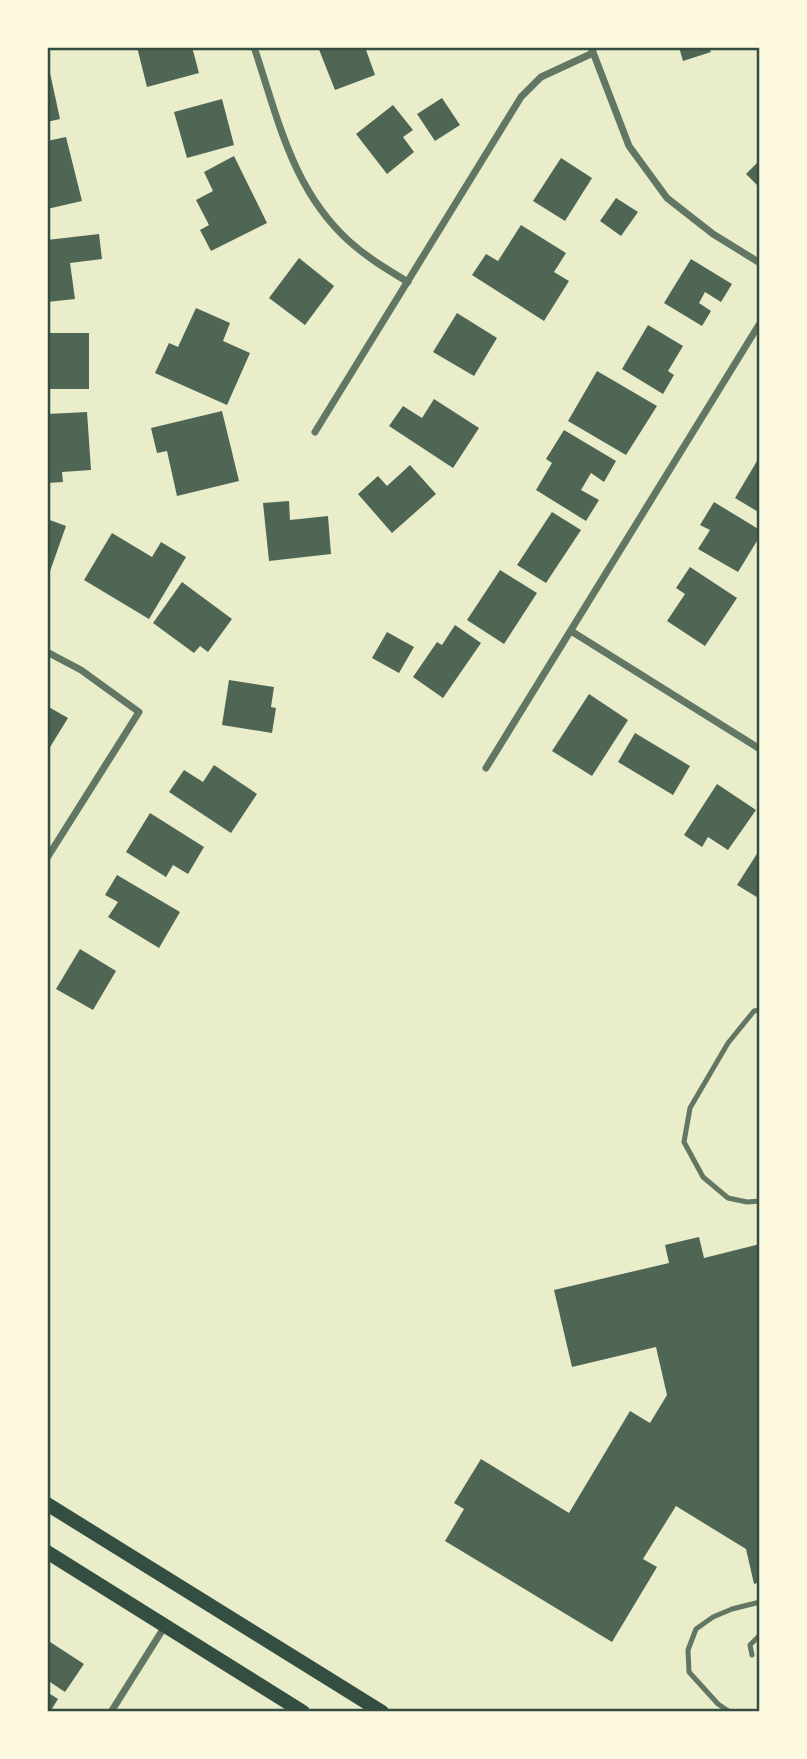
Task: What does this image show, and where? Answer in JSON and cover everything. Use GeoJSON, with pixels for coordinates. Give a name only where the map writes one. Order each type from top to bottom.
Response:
{"type":"FeatureCollection","features":[{"type":"Feature","properties":{"kind":"main road"},"geometry":{"type":"LineString","coordinates":[[47,1504],[382,1712]]}},
{"type":"Feature","properties":{"kind":"main road"},"geometry":{"type":"LineString","coordinates":[[47,1552],[303,1712]]}},
{"type":"Feature","properties":{"kind":"street"},"geometry":{"type":"LineString","coordinates":[[254,47],[294,167],[305,188],[319,208],[352,244],[408,282]]}},
{"type":"Feature","properties":{"kind":"street"},"geometry":{"type":"LineString","coordinates":[[315,432],[521,97],[541,77],[592,50],[629,146],[667,198],[713,234],[760,263]]}},
{"type":"Feature","properties":{"kind":"street"},"geometry":{"type":"LineString","coordinates":[[485,768],[760,323]]}},
{"type":"Feature","properties":{"kind":"street"},"geometry":{"type":"LineString","coordinates":[[571,631],[760,749]]}},
{"type":"Feature","properties":{"kind":"street"},"geometry":{"type":"LineString","coordinates":[[47,652],[80,670],[139,712],[47,858]]}},
{"type":"Feature","properties":{"kind":"street"},"geometry":{"type":"LineString","coordinates":[[111,1712],[165,1626]]}},
{"type":"Feature","properties":{"kind":"lane"},"geometry":{"type":"LineString","coordinates":[[760,1010],[754,1011],[728,1043],[690,1108],[684,1142],[703,1177],[728,1198],[747,1202],[760,1201]]}},
{"type":"Feature","properties":{"kind":"lane"},"geometry":{"type":"LineString","coordinates":[[730,1712],[718,1704],[690,1672],[688,1650],[695,1629],[723,1613],[760,1602]]}},
{"type":"Feature","properties":{"kind":"lane"},"geometry":{"type":"LineString","coordinates":[[752,1655],[750,1645],[760,1635]]}},
{"type":"Feature","properties":{"kind":"building"},"geometry":{"type":"Polygon","coordinates":[[[137,47],[192,47],[199,73],[147,87],[137,47]]]}},
{"type":"Feature","properties":{"kind":"building"},"geometry":{"type":"Polygon","coordinates":[[[318,47],[365,47],[375,75],[335,90],[318,47]]]}},
{"type":"Feature","properties":{"kind":"building"},"geometry":{"type":"Polygon","coordinates":[[[679,47],[709,47],[711,52],[683,61],[679,47]]]}},
{"type":"Feature","properties":{"kind":"building"},"geometry":{"type":"Polygon","coordinates":[[[47,59],[60,119],[47,122],[47,59]]]}},
{"type":"Feature","properties":{"kind":"building"},"geometry":{"type":"Polygon","coordinates":[[[442,98],[460,125],[435,141],[417,114],[442,98]]]}},
{"type":"Feature","properties":{"kind":"building"},"geometry":{"type":"Polygon","coordinates":[[[222,99],[234,145],[187,158],[174,112],[222,99]]]}},
{"type":"Feature","properties":{"kind":"building"},"geometry":{"type":"Polygon","coordinates":[[[393,105],[413,130],[403,137],[414,152],[387,174],[356,134],[393,105]]]}},
{"type":"Feature","properties":{"kind":"building"},"geometry":{"type":"Polygon","coordinates":[[[66,137],[82,201],[47,209],[47,141],[66,137]]]}},
{"type":"Feature","properties":{"kind":"building"},"geometry":{"type":"Polygon","coordinates":[[[234,156],[267,223],[211,251],[200,230],[209,225],[196,200],[213,191],[204,172],[234,156]]]}},
{"type":"Feature","properties":{"kind":"building"},"geometry":{"type":"Polygon","coordinates":[[[561,158],[592,178],[565,221],[533,201],[561,158]]]}},
{"type":"Feature","properties":{"kind":"building"},"geometry":{"type":"Polygon","coordinates":[[[760,160],[760,188],[746,174],[760,160]]]}},
{"type":"Feature","properties":{"kind":"building"},"geometry":{"type":"Polygon","coordinates":[[[616,198],[638,212],[621,236],[600,221],[616,198]]]}},
{"type":"Feature","properties":{"kind":"building"},"geometry":{"type":"Polygon","coordinates":[[[521,225],[566,253],[554,272],[569,281],[544,321],[472,275],[486,254],[498,261],[521,225]]]}},
{"type":"Feature","properties":{"kind":"building"},"geometry":{"type":"Polygon","coordinates":[[[99,234],[102,259],[70,263],[75,299],[47,302],[47,240],[99,234]]]}},
{"type":"Feature","properties":{"kind":"building"},"geometry":{"type":"Polygon","coordinates":[[[299,258],[334,286],[305,325],[269,298],[299,258]]]}},
{"type":"Feature","properties":{"kind":"building"},"geometry":{"type":"Polygon","coordinates":[[[691,259],[732,284],[721,302],[705,292],[699,303],[711,311],[702,326],[664,303],[691,259]]]}},
{"type":"Feature","properties":{"kind":"building"},"geometry":{"type":"Polygon","coordinates":[[[196,308],[230,323],[223,341],[250,353],[227,405],[155,373],[169,343],[178,347],[196,308]]]}},
{"type":"Feature","properties":{"kind":"building"},"geometry":{"type":"Polygon","coordinates":[[[457,313],[497,338],[474,376],[433,352],[457,313]]]}},
{"type":"Feature","properties":{"kind":"building"},"geometry":{"type":"Polygon","coordinates":[[[648,325],[683,346],[668,371],[674,375],[663,394],[622,369],[648,325]]]}},
{"type":"Feature","properties":{"kind":"building"},"geometry":{"type":"Polygon","coordinates":[[[47,333],[89,333],[89,389],[50,389],[47,333]]]}},
{"type":"Feature","properties":{"kind":"building"},"geometry":{"type":"Polygon","coordinates":[[[597,371],[657,406],[626,455],[568,421],[597,371]]]}},
{"type":"Feature","properties":{"kind":"building"},"geometry":{"type":"Polygon","coordinates":[[[434,399],[479,428],[453,468],[389,426],[403,406],[422,418],[434,399]]]}},
{"type":"Feature","properties":{"kind":"building"},"geometry":{"type":"Polygon","coordinates":[[[222,411],[239,481],[177,496],[167,451],[157,453],[151,428],[222,411]]]}},
{"type":"Feature","properties":{"kind":"building"},"geometry":{"type":"Polygon","coordinates":[[[87,412],[91,470],[62,472],[63,482],[47,483],[47,414],[87,412]]]}},
{"type":"Feature","properties":{"kind":"building"},"geometry":{"type":"Polygon","coordinates":[[[564,430],[616,461],[604,482],[591,473],[581,490],[599,500],[586,521],[536,490],[552,463],[546,459],[564,430]]]}},
{"type":"Feature","properties":{"kind":"building"},"geometry":{"type":"Polygon","coordinates":[[[760,456],[760,513],[735,498],[760,456]]]}},
{"type":"Feature","properties":{"kind":"building"},"geometry":{"type":"Polygon","coordinates":[[[410,465],[436,494],[392,533],[358,494],[378,476],[387,486],[410,465]]]}},
{"type":"Feature","properties":{"kind":"building"},"geometry":{"type":"Polygon","coordinates":[[[289,501],[290,520],[328,516],[331,554],[269,561],[263,503],[289,501]]]}},
{"type":"Feature","properties":{"kind":"building"},"geometry":{"type":"Polygon","coordinates":[[[714,502],[760,530],[760,536],[738,572],[698,549],[710,530],[700,525],[714,502]]]}},
{"type":"Feature","properties":{"kind":"building"},"geometry":{"type":"Polygon","coordinates":[[[552,512],[581,530],[546,583],[517,565],[552,512]]]}},
{"type":"Feature","properties":{"kind":"building"},"geometry":{"type":"Polygon","coordinates":[[[47,519],[66,526],[48,577],[47,577],[47,519]]]}},
{"type":"Feature","properties":{"kind":"building"},"geometry":{"type":"Polygon","coordinates":[[[112,533],[152,557],[161,542],[186,557],[149,619],[84,580],[112,533]]]}},
{"type":"Feature","properties":{"kind":"building"},"geometry":{"type":"Polygon","coordinates":[[[690,567],[737,598],[705,646],[667,621],[685,594],[676,588],[690,567]]]}},
{"type":"Feature","properties":{"kind":"building"},"geometry":{"type":"Polygon","coordinates":[[[500,570],[537,593],[504,644],[467,620],[500,570]]]}},
{"type":"Feature","properties":{"kind":"building"},"geometry":{"type":"Polygon","coordinates":[[[182,582],[232,619],[208,652],[200,646],[194,653],[153,623],[182,582]]]}},
{"type":"Feature","properties":{"kind":"building"},"geometry":{"type":"Polygon","coordinates":[[[455,625],[481,643],[443,698],[413,677],[437,642],[442,645],[455,625]]]}},
{"type":"Feature","properties":{"kind":"building"},"geometry":{"type":"Polygon","coordinates":[[[387,632],[414,647],[399,673],[372,658],[387,632]]]}},
{"type":"Feature","properties":{"kind":"building"},"geometry":{"type":"Polygon","coordinates":[[[229,680],[274,687],[271,707],[276,708],[272,733],[222,725],[229,680]]]}},
{"type":"Feature","properties":{"kind":"building"},"geometry":{"type":"Polygon","coordinates":[[[589,694],[628,720],[592,776],[552,751],[589,694]]]}},
{"type":"Feature","properties":{"kind":"building"},"geometry":{"type":"Polygon","coordinates":[[[47,706],[68,718],[47,752],[47,706]]]}},
{"type":"Feature","properties":{"kind":"building"},"geometry":{"type":"Polygon","coordinates":[[[635,733],[690,766],[673,795],[618,762],[635,733]]]}},
{"type":"Feature","properties":{"kind":"building"},"geometry":{"type":"Polygon","coordinates":[[[214,765],[257,794],[231,833],[169,792],[184,770],[203,782],[214,765]]]}},
{"type":"Feature","properties":{"kind":"building"},"geometry":{"type":"Polygon","coordinates":[[[717,784],[756,810],[728,850],[708,837],[702,847],[684,835],[717,784]]]}},
{"type":"Feature","properties":{"kind":"building"},"geometry":{"type":"Polygon","coordinates":[[[150,813],[204,847],[188,874],[173,865],[166,877],[126,852],[150,813]]]}},
{"type":"Feature","properties":{"kind":"building"},"geometry":{"type":"Polygon","coordinates":[[[760,849],[760,899],[737,885],[760,849]]]}},
{"type":"Feature","properties":{"kind":"building"},"geometry":{"type":"Polygon","coordinates":[[[117,875],[180,912],[159,948],[108,917],[118,902],[105,895],[117,875]]]}},
{"type":"Feature","properties":{"kind":"building"},"geometry":{"type":"Polygon","coordinates":[[[80,949],[116,971],[93,1010],[56,989],[80,949]]]}},
{"type":"Feature","properties":{"kind":"building"},"geometry":{"type":"Polygon","coordinates":[[[699,1237],[704,1258],[760,1244],[760,1582],[754,1584],[746,1549],[676,1506],[643,1559],[657,1567],[612,1642],[445,1541],[464,1509],[454,1503],[481,1459],[569,1513],[630,1411],[650,1423],[667,1395],[656,1347],[572,1367],[554,1290],[669,1263],[665,1245],[699,1237]]]}},
{"type":"Feature","properties":{"kind":"building"},"geometry":{"type":"Polygon","coordinates":[[[47,1640],[84,1664],[65,1692],[47,1680],[47,1640]]]}},
{"type":"Feature","properties":{"kind":"building"},"geometry":{"type":"Polygon","coordinates":[[[47,1692],[58,1699],[50,1712],[47,1712],[47,1692]]]}}]}
